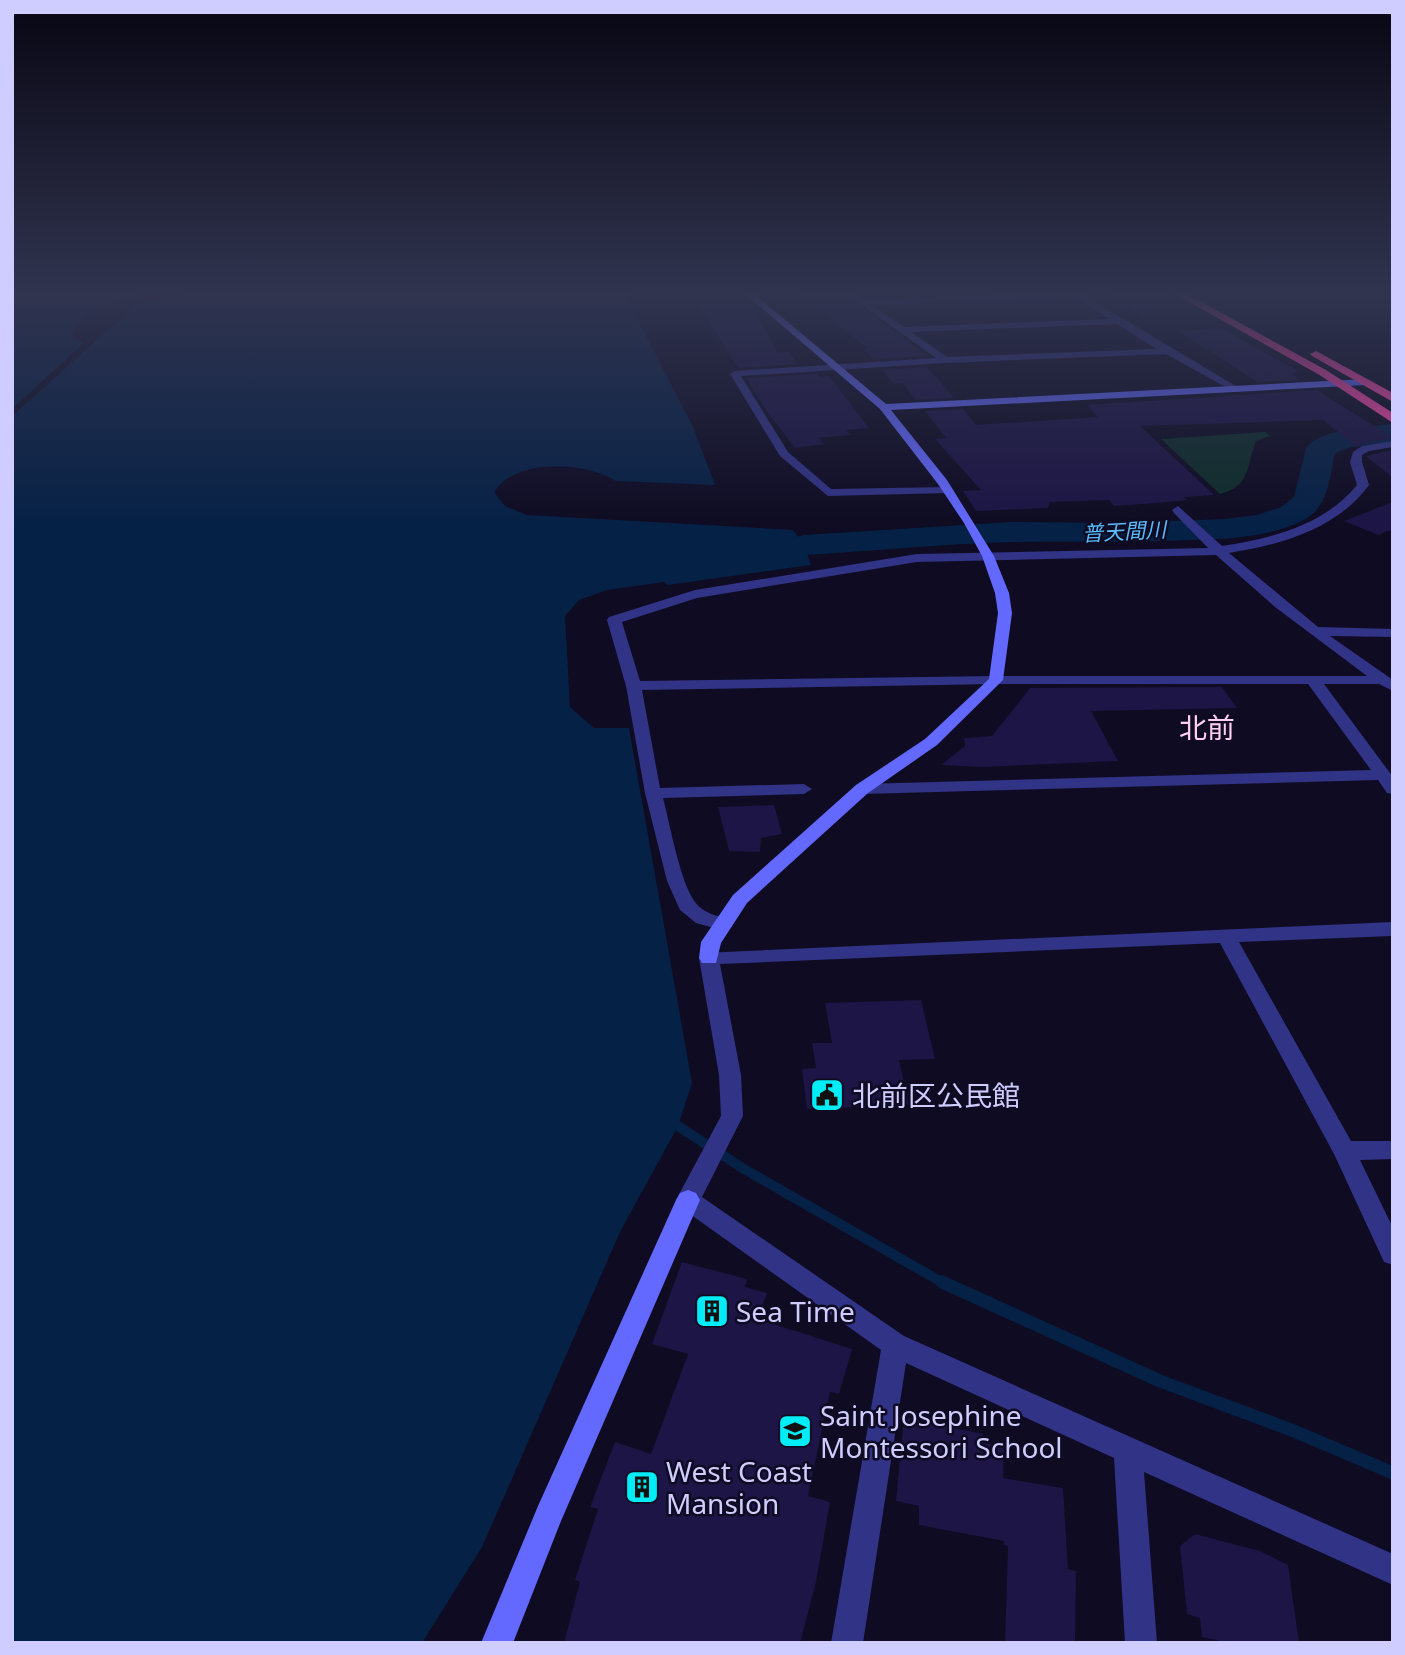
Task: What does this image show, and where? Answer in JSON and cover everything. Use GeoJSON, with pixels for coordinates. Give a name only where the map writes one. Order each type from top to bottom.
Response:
{"type":"FeatureCollection","features":[{"type":"Feature","properties":{"kind":"highway"},"geometry":{"type":"LineString","coordinates":[[1316,370],[1393,419]]}},
{"type":"Feature","properties":{"kind":"highway"},"geometry":{"type":"LineString","coordinates":[[1345,370],[1393,398]]}},
{"type":"Feature","properties":{"kind":"street"},"geometry":{"type":"LineString","coordinates":[[799,370],[735,374],[784,454],[828,493],[948,490]]}},
{"type":"Feature","properties":{"kind":"street"},"geometry":{"type":"LineString","coordinates":[[497,1643],[548,1516],[693,1190],[732,1116],[730,1075],[709,958],[711,942],[740,899],[862,789],[931,742],[996,680],[1005,613],[1002,593],[987,554],[948,490],[884,407],[840,370]]}},
{"type":"Feature","properties":{"kind":"street"},"geometry":{"type":"LineString","coordinates":[[1204,370],[1234,388]]}},
{"type":"Feature","properties":{"kind":"street"},"geometry":{"type":"LineString","coordinates":[[884,407],[1366,382]]}},
{"type":"Feature","properties":{"kind":"street"},"geometry":{"type":"LineString","coordinates":[[721,924],[695,912],[687,906],[682,896],[653,793],[634,687],[614,620],[695,594],[917,558],[1261,544],[1292,534],[1330,515],[1352,499],[1363,485],[1356,462],[1357,454],[1366,448],[1393,444]]}},
{"type":"Feature","properties":{"kind":"street"},"geometry":{"type":"LineString","coordinates":[[1178,510],[1213,547],[1316,631],[1387,683]]}},
{"type":"Feature","properties":{"kind":"street"},"geometry":{"type":"LineString","coordinates":[[1316,631],[1393,633]]}},
{"type":"Feature","properties":{"kind":"street"},"geometry":{"type":"LineString","coordinates":[[634,687],[996,680],[1312,679],[1387,683]]}},
{"type":"Feature","properties":{"kind":"street"},"geometry":{"type":"LineString","coordinates":[[1312,679],[1393,789]]}},
{"type":"Feature","properties":{"kind":"street"},"geometry":{"type":"LineString","coordinates":[[862,789],[1382,775]]}},
{"type":"Feature","properties":{"kind":"street"},"geometry":{"type":"LineString","coordinates":[[653,793],[804,789]]}},
{"type":"Feature","properties":{"kind":"street"},"geometry":{"type":"LineString","coordinates":[[709,958],[1393,929]]}},
{"type":"Feature","properties":{"kind":"street"},"geometry":{"type":"LineString","coordinates":[[1226,936],[1344,1151],[1393,1254]]}},
{"type":"Feature","properties":{"kind":"street"},"geometry":{"type":"LineString","coordinates":[[1344,1151],[1393,1150]]}},
{"type":"Feature","properties":{"kind":"street"},"geometry":{"type":"LineString","coordinates":[[693,1190],[895,1345],[1393,1570]]}},
{"type":"Feature","properties":{"kind":"street"},"geometry":{"type":"LineString","coordinates":[[847,1643],[895,1345]]}},
{"type":"Feature","properties":{"kind":"street"},"geometry":{"type":"LineString","coordinates":[[1128,1452],[1141,1643]]}},
{"type":"Feature","properties":{"kind":"green space"},"geometry":{"type":"Polygon","coordinates":[[[1265,432],[1270,436],[1256,441],[1242,480],[1237,486],[1220,494],[1161,439],[1265,432]]]}},
{"type":"Feature","properties":{"kind":"water"},"geometry":{"type":"Polygon","coordinates":[[[12,370],[54,370],[12,409],[12,370]]]}},
{"type":"Feature","properties":{"kind":"water"},"geometry":{"type":"Polygon","coordinates":[[[63,370],[664,370],[693,427],[715,485],[616,481],[587,470],[551,466],[518,473],[504,481],[494,492],[505,506],[527,515],[793,530],[804,545],[811,565],[668,585],[664,582],[607,590],[579,600],[565,616],[570,707],[594,728],[629,728],[692,1083],[678,1126],[620,1232],[482,1547],[422,1643],[12,1643],[12,416],[63,370]]]}},
{"type":"Feature","properties":{"kind":"building"},"geometry":{"type":"Polygon","coordinates":[[[882,370],[930,370],[954,398],[916,400],[903,383],[894,384],[882,370]]]}},
{"type":"Feature","properties":{"kind":"building"},"geometry":{"type":"Polygon","coordinates":[[[1240,370],[1297,370],[1292,374],[1301,380],[1258,382],[1240,370]]]}},
{"type":"Feature","properties":{"kind":"building"},"geometry":{"type":"Polygon","coordinates":[[[818,374],[820,377],[829,376],[869,428],[846,430],[850,435],[819,438],[824,444],[795,448],[765,409],[746,378],[818,374]]]}},
{"type":"Feature","properties":{"kind":"building"},"geometry":{"type":"Polygon","coordinates":[[[1317,390],[1393,438],[1362,443],[1356,447],[1323,420],[1140,426],[1214,495],[1184,497],[1188,500],[1114,506],[1109,500],[1050,502],[1048,508],[976,511],[963,491],[981,490],[935,439],[946,438],[925,411],[963,409],[976,425],[1098,417],[1087,405],[1317,390]]]}},
{"type":"Feature","properties":{"kind":"building"},"geometry":{"type":"Polygon","coordinates":[[[1393,450],[1393,478],[1366,456],[1393,450]]]}},
{"type":"Feature","properties":{"kind":"building"},"geometry":{"type":"Polygon","coordinates":[[[1393,502],[1393,529],[1378,535],[1344,521],[1393,502]]]}},
{"type":"Feature","properties":{"kind":"building"},"geometry":{"type":"Polygon","coordinates":[[[1222,687],[1237,708],[1091,711],[1118,761],[982,767],[941,765],[965,746],[964,738],[992,736],[1030,688],[1222,687]]]}},
{"type":"Feature","properties":{"kind":"building"},"geometry":{"type":"Polygon","coordinates":[[[774,805],[782,834],[761,838],[760,852],[729,851],[718,807],[774,805]]]}},
{"type":"Feature","properties":{"kind":"building"},"geometry":{"type":"Polygon","coordinates":[[[921,1000],[935,1059],[899,1060],[909,1105],[807,1109],[802,1069],[816,1068],[812,1043],[832,1043],[825,1003],[921,1000]]]}},
{"type":"Feature","properties":{"kind":"building"},"geometry":{"type":"Polygon","coordinates":[[[682,1262],[747,1279],[745,1287],[767,1293],[758,1319],[852,1349],[839,1394],[830,1392],[808,1496],[830,1502],[816,1582],[800,1643],[564,1643],[580,1582],[575,1580],[598,1509],[590,1507],[615,1442],[651,1454],[688,1354],[652,1344],[682,1262]]]}},
{"type":"Feature","properties":{"kind":"building"},"geometry":{"type":"Polygon","coordinates":[[[904,1417],[983,1434],[982,1443],[1004,1446],[1003,1478],[1063,1488],[1068,1569],[1076,1571],[1075,1643],[1005,1643],[1008,1546],[1004,1545],[1004,1541],[919,1525],[919,1506],[896,1501],[904,1417]]]}},
{"type":"Feature","properties":{"kind":"building"},"geometry":{"type":"Polygon","coordinates":[[[1195,1534],[1260,1551],[1288,1565],[1299,1643],[1229,1643],[1202,1637],[1200,1618],[1187,1614],[1180,1546],[1195,1534]]]}},
{"type":"Feature","properties":{"kind":"waterway","name":"普天間川"},"geometry":{"type":"LineString","coordinates":[[804,545],[1011,532],[1118,533],[1225,529],[1262,524],[1292,514],[1309,501],[1321,448],[1346,439],[1393,433]]}},
{"type":"Feature","properties":{"kind":"waterway"},"geometry":{"type":"LineString","coordinates":[[678,1126],[744,1169],[945,1284]]}},
{"type":"Feature","properties":{"kind":"waterway"},"geometry":{"type":"LineString","coordinates":[[942,1282],[1160,1381],[1294,1431],[1393,1473]]}},
{"type":"Feature","properties":{"kind":"place","name":"北前区公民館"},"geometry":{"type":"Point","coordinates":[827,1095]}},
{"type":"Feature","properties":{"kind":"place","name":"Sea Time"},"geometry":{"type":"Point","coordinates":[712,1311]}},
{"type":"Feature","properties":{"kind":"place","name":"Saint Josephine Montessori School"},"geometry":{"type":"Point","coordinates":[795,1431]}},
{"type":"Feature","properties":{"kind":"place","name":"West Coast Mansion"},"geometry":{"type":"Point","coordinates":[642,1487]}},
{"type":"Feature","properties":{"kind":"district","name":"北前"},"geometry":{"type":"Point","coordinates":[1207,727]}}]}
